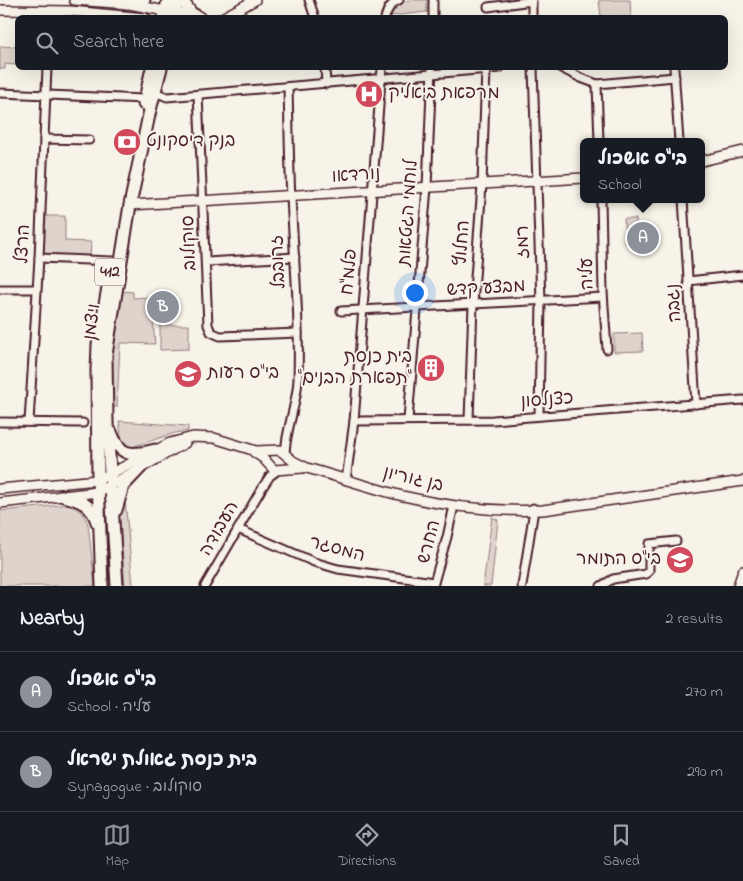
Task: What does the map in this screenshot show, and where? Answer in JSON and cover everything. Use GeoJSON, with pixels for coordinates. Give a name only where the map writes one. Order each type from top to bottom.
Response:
{"type":"FeatureCollection","features":[{"type":"Feature","properties":{"kind":"main road"},"geometry":{"type":"LineString","coordinates":[[126,3],[144,0]]}},
{"type":"Feature","properties":{"kind":"main road"},"geometry":{"type":"LineString","coordinates":[[169,12],[177,0]]}},
{"type":"Feature","properties":{"kind":"main road"},"geometry":{"type":"LineString","coordinates":[[182,0],[196,15]]}},
{"type":"Feature","properties":{"kind":"main road","name":"ויצמן"},"geometry":{"type":"LineString","coordinates":[[117,586],[110,479],[106,355],[150,96],[152,70]]}},
{"type":"Feature","properties":{"kind":"main road","name":"ויצמן"},"geometry":{"type":"LineString","coordinates":[[102,586],[96,401],[98,354],[112,261],[150,96],[160,70]]}},
{"type":"Feature","properties":{"kind":"main road"},"geometry":{"type":"LineString","coordinates":[[108,422],[115,442],[123,451],[135,454],[154,450]]}},
{"type":"Feature","properties":{"kind":"main road"},"geometry":{"type":"LineString","coordinates":[[113,524],[121,490],[141,467]]}},
{"type":"Feature","properties":{"kind":"main road"},"geometry":{"type":"LineString","coordinates":[[63,496],[80,500],[86,504],[96,516],[99,528]]}},
{"type":"Feature","properties":{"kind":"street"},"geometry":{"type":"LineString","coordinates":[[74,0],[126,3],[182,15]]}},
{"type":"Feature","properties":{"kind":"street"},"geometry":{"type":"LineString","coordinates":[[226,15],[255,0]]}},
{"type":"Feature","properties":{"kind":"street"},"geometry":{"type":"LineString","coordinates":[[309,0],[314,15]]}},
{"type":"Feature","properties":{"kind":"street"},"geometry":{"type":"LineString","coordinates":[[386,15],[388,8],[398,0]]}},
{"type":"Feature","properties":{"kind":"street"},"geometry":{"type":"LineString","coordinates":[[433,0],[433,15]]}},
{"type":"Feature","properties":{"kind":"street"},"geometry":{"type":"LineString","coordinates":[[488,7],[532,1],[532,15]]}},
{"type":"Feature","properties":{"kind":"street"},"geometry":{"type":"LineString","coordinates":[[0,10],[54,14],[127,15]]}},
{"type":"Feature","properties":{"kind":"street","name":"הרצל"},"geometry":{"type":"LineString","coordinates":[[29,422],[39,258],[47,70]]}},
{"type":"Feature","properties":{"kind":"street"},"geometry":{"type":"LineString","coordinates":[[325,70],[326,84]]}},
{"type":"Feature","properties":{"kind":"street","name":"פלמ\"ח"},"geometry":{"type":"LineString","coordinates":[[346,480],[354,422],[382,70]]}},
{"type":"Feature","properties":{"kind":"street"},"geometry":{"type":"LineString","coordinates":[[0,93],[166,97],[326,84],[432,71],[459,70]]}},
{"type":"Feature","properties":{"kind":"street","name":"החלוץ"},"geometry":{"type":"LineString","coordinates":[[468,420],[473,304],[482,185],[486,70]]}},
{"type":"Feature","properties":{"kind":"street","name":"רמז"},"geometry":{"type":"LineString","coordinates":[[533,70],[538,181],[539,416]]}},
{"type":"Feature","properties":{"kind":"street"},"geometry":{"type":"LineString","coordinates":[[565,70],[596,84],[675,77]]}},
{"type":"Feature","properties":{"kind":"street"},"geometry":{"type":"LineString","coordinates":[[674,70],[679,138]]}},
{"type":"Feature","properties":{"kind":"street","name":"לוחמי הגטאות"},"geometry":{"type":"LineString","coordinates":[[408,420],[426,187],[432,71]]}},
{"type":"Feature","properties":{"kind":"street"},"geometry":{"type":"LineString","coordinates":[[596,84],[599,138]]}},
{"type":"Feature","properties":{"kind":"street","name":"זרובבל"},"geometry":{"type":"LineString","coordinates":[[285,454],[287,435],[296,402],[298,333],[288,87]]}},
{"type":"Feature","properties":{"kind":"street","name":"סוקולוב"},"geometry":{"type":"LineString","coordinates":[[198,94],[208,325],[211,332],[220,336],[298,333]]}},
{"type":"Feature","properties":{"kind":"street"},"geometry":{"type":"LineString","coordinates":[[44,139],[89,140]]}},
{"type":"Feature","properties":{"kind":"street"},"geometry":{"type":"LineString","coordinates":[[705,160],[743,151]]}},
{"type":"Feature","properties":{"kind":"street","name":"נורדאו"},"geometry":{"type":"LineString","coordinates":[[130,205],[580,178]]}},
{"type":"Feature","properties":{"kind":"street","name":"עליה"},"geometry":{"type":"LineString","coordinates":[[601,203],[606,349]]}},
{"type":"Feature","properties":{"kind":"street","name":"נגבה"},"geometry":{"type":"LineString","coordinates":[[683,203],[696,404]]}},
{"type":"Feature","properties":{"kind":"street"},"geometry":{"type":"LineString","coordinates":[[206,262],[294,257]]}},
{"type":"Feature","properties":{"kind":"street"},"geometry":{"type":"LineString","coordinates":[[39,258],[112,261]]}},
{"type":"Feature","properties":{"kind":"street"},"geometry":{"type":"LineString","coordinates":[[688,282],[743,275]]}},
{"type":"Feature","properties":{"kind":"street"},"geometry":{"type":"LineString","coordinates":[[0,289],[36,289]]}},
{"type":"Feature","properties":{"kind":"street","name":"מבצע קדש"},"geometry":{"type":"LineString","coordinates":[[341,311],[603,297]]}},
{"type":"Feature","properties":{"kind":"street","name":"כצנלסון"},"geometry":{"type":"LineString","coordinates":[[354,422],[468,420],[539,416],[743,400]]}},
{"type":"Feature","properties":{"kind":"street"},"geometry":{"type":"LineString","coordinates":[[0,422],[84,423]]}},
{"type":"Feature","properties":{"kind":"street","name":"זרובבל"},"geometry":{"type":"LineString","coordinates":[[274,451],[287,435]]}},
{"type":"Feature","properties":{"kind":"street"},"geometry":{"type":"LineString","coordinates":[[0,503],[63,496],[98,486],[154,450],[180,439],[193,437],[207,437],[249,449],[280,450],[285,454],[287,463],[280,469],[272,469],[249,449]]}},
{"type":"Feature","properties":{"kind":"street"},"geometry":{"type":"LineString","coordinates":[[110,479],[141,467],[185,444],[205,439],[225,441]]}},
{"type":"Feature","properties":{"kind":"street"},"geometry":{"type":"LineString","coordinates":[[268,464],[268,456],[274,451]]}},
{"type":"Feature","properties":{"kind":"street","name":"בן גוריון"},"geometry":{"type":"LineString","coordinates":[[285,454],[295,462],[312,469],[401,495],[454,506],[508,510],[558,508],[743,481]]}},
{"type":"Feature","properties":{"kind":"street","name":"העבודה"},"geometry":{"type":"LineString","coordinates":[[262,488],[267,475],[268,464]]}},
{"type":"Feature","properties":{"kind":"street","name":"בן גוריון"},"geometry":{"type":"LineString","coordinates":[[280,469],[312,469]]}},
{"type":"Feature","properties":{"kind":"street","name":"העבודה"},"geometry":{"type":"LineString","coordinates":[[206,586],[262,488],[270,476],[280,469]]}},
{"type":"Feature","properties":{"kind":"street","name":"בן גוריון"},"geometry":{"type":"LineString","coordinates":[[723,483],[743,477]]}},
{"type":"Feature","properties":{"kind":"street"},"geometry":{"type":"LineString","coordinates":[[0,489],[98,486]]}},
{"type":"Feature","properties":{"kind":"street","name":"החרש"},"geometry":{"type":"LineString","coordinates":[[434,584],[454,506]]}},
{"type":"Feature","properties":{"kind":"street"},"geometry":{"type":"LineString","coordinates":[[522,586],[533,509]]}},
{"type":"Feature","properties":{"kind":"street","name":"המסגר"},"geometry":{"type":"LineString","coordinates":[[238,529],[314,562],[338,569],[434,584]]}},
{"type":"Feature","properties":{"kind":"street"},"geometry":{"type":"LineString","coordinates":[[601,586],[613,579],[646,574],[650,571],[649,544],[676,541]]}},
{"type":"Feature","properties":{"kind":"street"},"geometry":{"type":"LineString","coordinates":[[738,586],[743,571]]}},
{"type":"Feature","properties":{"kind":"shaded area"},"geometry":{"type":"Polygon","coordinates":[[[409,0],[427,0],[427,12],[391,15],[391,6],[409,0]]]}},
{"type":"Feature","properties":{"kind":"shaded area"},"geometry":{"type":"Polygon","coordinates":[[[599,0],[630,0],[631,15],[601,15],[599,0]]]}},
{"type":"Feature","properties":{"kind":"shaded area"},"geometry":{"type":"Polygon","coordinates":[[[0,46],[15,47],[15,65],[5,64],[5,69],[0,69],[0,46]]]}},
{"type":"Feature","properties":{"kind":"shaded area"},"geometry":{"type":"Polygon","coordinates":[[[45,216],[65,216],[65,241],[91,242],[90,259],[43,256],[45,216]]]}},
{"type":"Feature","properties":{"kind":"shaded area"},"geometry":{"type":"Polygon","coordinates":[[[624,219],[636,219],[637,243],[625,243],[624,219]]]}},
{"type":"Feature","properties":{"kind":"shaded area"},"geometry":{"type":"Polygon","coordinates":[[[121,291],[133,292],[133,298],[151,297],[155,344],[120,343],[117,407],[111,407],[110,359],[121,291]]]}},
{"type":"Feature","properties":{"kind":"shaded area"},"geometry":{"type":"Polygon","coordinates":[[[160,325],[189,325],[189,349],[160,350],[160,325]]]}},
{"type":"Feature","properties":{"kind":"shaded area"},"geometry":{"type":"Polygon","coordinates":[[[642,333],[643,351],[614,352],[614,334],[642,333]]]}},
{"type":"Feature","properties":{"kind":"shaded area"},"geometry":{"type":"Polygon","coordinates":[[[119,421],[188,426],[188,431],[175,433],[132,447],[123,441],[119,421]]]}},
{"type":"Feature","properties":{"kind":"shaded area"},"geometry":{"type":"Polygon","coordinates":[[[125,499],[133,586],[125,586],[119,513],[125,499]]]}},
{"type":"Feature","properties":{"kind":"shaded area"},"geometry":{"type":"Polygon","coordinates":[[[71,504],[83,514],[88,524],[95,586],[0,586],[0,511],[71,504]]]}},
{"type":"Feature","properties":{"kind":"shaded area"},"geometry":{"type":"Polygon","coordinates":[[[492,517],[498,520],[491,586],[483,586],[492,517]]]}},
{"type":"Feature","properties":{"kind":"place","name":"מרפאת ביאליק"},"geometry":{"type":"Point","coordinates":[369,94]}},
{"type":"Feature","properties":{"kind":"place","name":"בנק דיסקונט"},"geometry":{"type":"Point","coordinates":[127,142]}},
{"type":"Feature","properties":{"kind":"place","name":"בי\"ס אשכול"},"geometry":{"type":"Point","coordinates":[643,238]}},
{"type":"Feature","properties":{"kind":"place","name":"בית כנסת גאולת ישראל"},"geometry":{"type":"Point","coordinates":[163,307]}},
{"type":"Feature","properties":{"kind":"place","name":"בית כנסת \"תפארת הבנים\""},"geometry":{"type":"Point","coordinates":[431,368]}},
{"type":"Feature","properties":{"kind":"place","name":"בי\"ס רעות"},"geometry":{"type":"Point","coordinates":[188,374]}},
{"type":"Feature","properties":{"kind":"place","name":"בי\"ס התומר"},"geometry":{"type":"Point","coordinates":[680,560]}}]}
